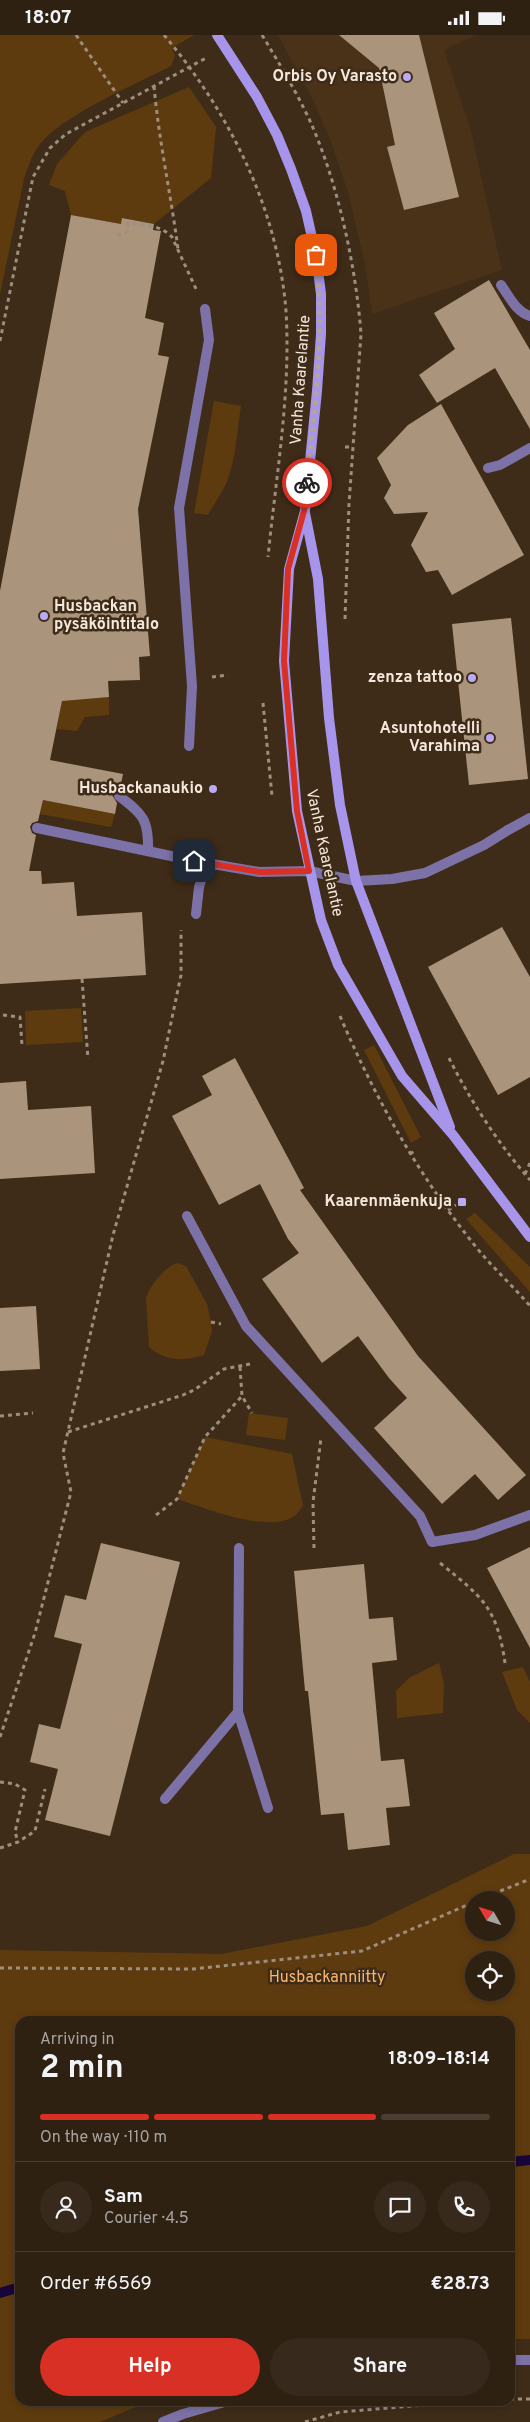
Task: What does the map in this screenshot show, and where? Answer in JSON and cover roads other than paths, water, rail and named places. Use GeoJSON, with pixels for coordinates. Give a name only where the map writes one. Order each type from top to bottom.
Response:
{"type":"FeatureCollection","features":[{"type":"Feature","properties":{"kind":"main road","name":"Vanha Kaarelantie"},"geometry":{"type":"LineString","coordinates":[[217,35],[257,97],[277,135],[306,211],[316,255],[320,294],[321,334],[304,511],[288,569],[284,661],[297,811],[321,921],[338,965],[402,1075],[453,1135],[530,1237]]}},
{"type":"Feature","properties":{"kind":"main road","name":"Vanha Kaarelantie"},"geometry":{"type":"LineString","coordinates":[[304,511],[318,579],[329,718],[340,805],[356,881],[453,1135]]}},
{"type":"Feature","properties":{"kind":"street"},"geometry":{"type":"LineString","coordinates":[[500,285],[514,305],[530,317]]}},
{"type":"Feature","properties":{"kind":"street"},"geometry":{"type":"LineString","coordinates":[[189,745],[192,686],[179,509],[209,340],[205,309]]}},
{"type":"Feature","properties":{"kind":"street"},"geometry":{"type":"LineString","coordinates":[[488,468],[500,465],[530,448]]}},
{"type":"Feature","properties":{"kind":"street"},"geometry":{"type":"LineString","coordinates":[[118,795],[139,811],[149,829],[148,851]]}},
{"type":"Feature","properties":{"kind":"street"},"geometry":{"type":"LineString","coordinates":[[37,828],[194,861],[260,872],[309,871],[356,881],[392,879],[425,873],[484,845],[530,818]]}},
{"type":"Feature","properties":{"kind":"street"},"geometry":{"type":"LineString","coordinates":[[196,914],[199,887],[207,863]]}},
{"type":"Feature","properties":{"kind":"street"},"geometry":{"type":"LineString","coordinates":[[187,1216],[246,1326],[420,1516],[432,1542],[475,1535],[530,1515]]}},
{"type":"Feature","properties":{"kind":"street"},"geometry":{"type":"LineString","coordinates":[[239,1548],[238,1712],[268,1808]]}},
{"type":"Feature","properties":{"kind":"street"},"geometry":{"type":"LineString","coordinates":[[164,1799],[238,1712]]}},
{"type":"Feature","properties":{"kind":"street"},"geometry":{"type":"LineString","coordinates":[[515,2360],[530,2360]]}},
{"type":"Feature","properties":{"kind":"street"},"geometry":{"type":"LineString","coordinates":[[163,2422],[183,2413],[209,2406]]}},
{"type":"Feature","properties":{"kind":"waterway"},"geometry":{"type":"LineString","coordinates":[[515,2162],[530,2160]]}},
{"type":"Feature","properties":{"kind":"waterway"},"geometry":{"type":"LineString","coordinates":[[0,2293],[15,2288]]}},
{"type":"Feature","properties":{"kind":"place","name":"Orbis Oy Varasto"},"geometry":{"type":"Point","coordinates":[407,77]}},
{"type":"Feature","properties":{"kind":"place","name":"Husbackan pysäköintitalo"},"geometry":{"type":"Point","coordinates":[44,616]}},
{"type":"Feature","properties":{"kind":"place","name":"zenza tattoo"},"geometry":{"type":"Point","coordinates":[472,678]}},
{"type":"Feature","properties":{"kind":"place","name":"Asuntohotelli Varahima"},"geometry":{"type":"Point","coordinates":[490,738]}},
{"type":"Feature","properties":{"kind":"place","name":"Husbackanaukio"},"geometry":{"type":"Point","coordinates":[213,789]}},
{"type":"Feature","properties":{"kind":"place","name":"Kaarenmäenkuja"},"geometry":{"type":"Point","coordinates":[462,1202]}},
{"type":"Feature","properties":{"kind":"park label","name":"Husbackanniitty"},"geometry":{"type":"Point","coordinates":[327,1978]}}]}
